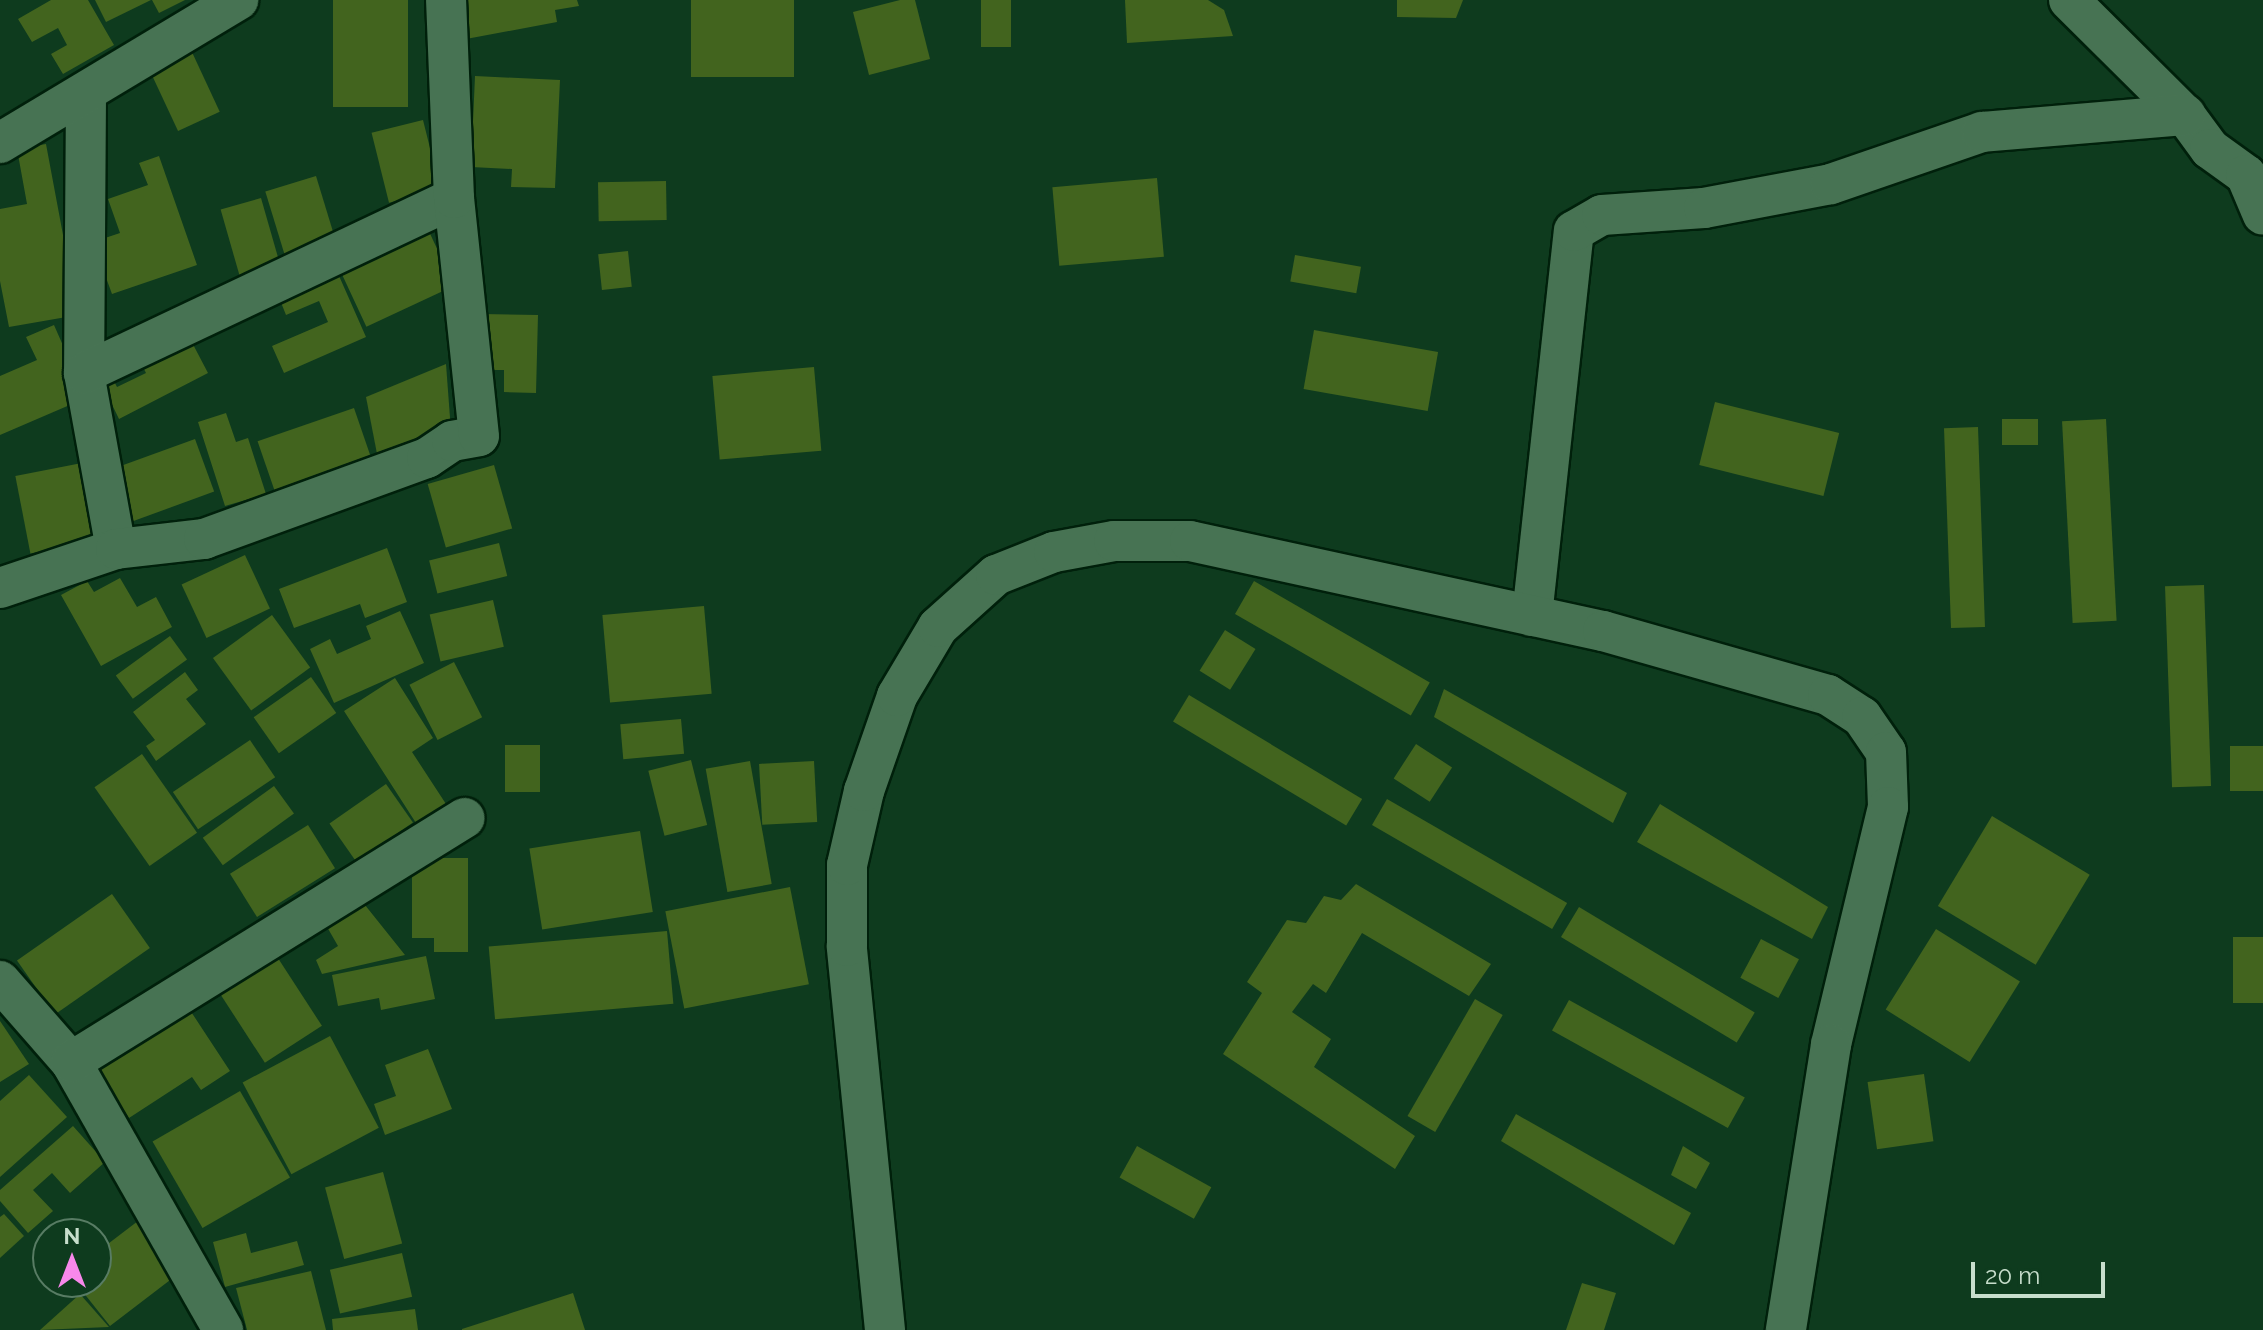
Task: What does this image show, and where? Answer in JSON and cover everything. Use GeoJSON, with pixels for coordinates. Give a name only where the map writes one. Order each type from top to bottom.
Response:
{"type":"FeatureCollection","features":[{"type":"Feature","properties":{"kind":"street"},"geometry":{"type":"LineString","coordinates":[[0,143],[86,95],[238,0]]}},
{"type":"Feature","properties":{"kind":"street"},"geometry":{"type":"LineString","coordinates":[[0,588],[116,549],[204,539],[427,458],[452,441],[479,436],[454,198],[446,0]]}},
{"type":"Feature","properties":{"kind":"street"},"geometry":{"type":"LineString","coordinates":[[2069,0],[2185,115],[2210,149],[2246,175],[2263,215]]}},
{"type":"Feature","properties":{"kind":"street"},"geometry":{"type":"LineString","coordinates":[[86,95],[84,373],[116,549]]}},
{"type":"Feature","properties":{"kind":"street"},"geometry":{"type":"LineString","coordinates":[[1532,616],[1574,231],[1602,215],[1704,208],[1831,184],[1982,132],[2185,115]]}},
{"type":"Feature","properties":{"kind":"street"},"geometry":{"type":"LineString","coordinates":[[84,373],[454,198]]}},
{"type":"Feature","properties":{"kind":"street"},"geometry":{"type":"LineString","coordinates":[[885,1330],[847,946],[847,865],[864,791],[897,696],[938,627],[996,575],[1054,552],[1114,541],[1190,541],[1532,616],[1828,695],[1862,717],[1886,752],[1888,807],[1831,1045],[1786,1330]]}},
{"type":"Feature","properties":{"kind":"street"},"geometry":{"type":"LineString","coordinates":[[71,1062],[465,818]]}},
{"type":"Feature","properties":{"kind":"street"},"geometry":{"type":"LineString","coordinates":[[0,981],[71,1062],[223,1330]]}},
{"type":"Feature","properties":{"kind":"building"},"geometry":{"type":"Polygon","coordinates":[[[51,0],[88,0],[114,45],[63,74],[51,54],[67,45],[58,28],[32,42],[18,19],[51,0]]]}},
{"type":"Feature","properties":{"kind":"building"},"geometry":{"type":"Polygon","coordinates":[[[95,0],[151,0],[106,22],[95,0]]]}},
{"type":"Feature","properties":{"kind":"building"},"geometry":{"type":"Polygon","coordinates":[[[152,0],[185,0],[159,13],[152,0]]]}},
{"type":"Feature","properties":{"kind":"building"},"geometry":{"type":"Polygon","coordinates":[[[333,0],[408,0],[408,107],[333,107],[333,0]]]}},
{"type":"Feature","properties":{"kind":"building"},"geometry":{"type":"Polygon","coordinates":[[[458,0],[577,0],[579,6],[555,10],[557,22],[466,39],[458,0]]]}},
{"type":"Feature","properties":{"kind":"building"},"geometry":{"type":"Polygon","coordinates":[[[691,0],[794,0],[794,77],[691,77],[691,0]]]}},
{"type":"Feature","properties":{"kind":"building"},"geometry":{"type":"Polygon","coordinates":[[[900,0],[915,0],[930,59],[869,75],[853,12],[900,0]]]}},
{"type":"Feature","properties":{"kind":"building"},"geometry":{"type":"Polygon","coordinates":[[[981,0],[1011,0],[1011,47],[981,47],[981,0]]]}},
{"type":"Feature","properties":{"kind":"building"},"geometry":{"type":"Polygon","coordinates":[[[1125,0],[1208,0],[1224,10],[1233,36],[1127,43],[1125,0]]]}},
{"type":"Feature","properties":{"kind":"building"},"geometry":{"type":"Polygon","coordinates":[[[1397,0],[1463,0],[1456,18],[1397,17],[1397,0]]]}},
{"type":"Feature","properties":{"kind":"building"},"geometry":{"type":"Polygon","coordinates":[[[191,50],[220,112],[178,131],[149,69],[191,50]]]}},
{"type":"Feature","properties":{"kind":"building"},"geometry":{"type":"Polygon","coordinates":[[[475,76],[560,80],[555,188],[511,187],[512,169],[471,167],[475,76]]]}},
{"type":"Feature","properties":{"kind":"building"},"geometry":{"type":"Polygon","coordinates":[[[423,120],[440,190],[389,203],[372,133],[423,120]]]}},
{"type":"Feature","properties":{"kind":"building"},"geometry":{"type":"Polygon","coordinates":[[[46,144],[78,315],[9,327],[0,281],[0,209],[27,204],[17,149],[46,144]]]}},
{"type":"Feature","properties":{"kind":"building"},"geometry":{"type":"Polygon","coordinates":[[[159,156],[197,265],[112,294],[93,242],[120,233],[108,199],[148,185],[139,163],[159,156]]]}},
{"type":"Feature","properties":{"kind":"building"},"geometry":{"type":"Polygon","coordinates":[[[316,176],[336,243],[286,258],[265,191],[316,176]]]}},
{"type":"Feature","properties":{"kind":"building"},"geometry":{"type":"Polygon","coordinates":[[[1157,178],[1164,257],[1059,266],[1052,187],[1157,178]]]}},
{"type":"Feature","properties":{"kind":"building"},"geometry":{"type":"Polygon","coordinates":[[[666,181],[667,220],[599,221],[598,182],[666,181]]]}},
{"type":"Feature","properties":{"kind":"building"},"geometry":{"type":"Polygon","coordinates":[[[261,198],[281,266],[240,278],[221,210],[261,198]]]}},
{"type":"Feature","properties":{"kind":"building"},"geometry":{"type":"Polygon","coordinates":[[[426,225],[454,286],[366,327],[338,266],[426,225]]]}},
{"type":"Feature","properties":{"kind":"building"},"geometry":{"type":"Polygon","coordinates":[[[628,251],[632,287],[602,290],[598,254],[628,251]]]}},
{"type":"Feature","properties":{"kind":"building"},"geometry":{"type":"Polygon","coordinates":[[[1295,255],[1361,267],[1356,293],[1290,282],[1295,255]]]}},
{"type":"Feature","properties":{"kind":"building"},"geometry":{"type":"Polygon","coordinates":[[[336,269],[366,337],[284,373],[272,346],[328,322],[319,301],[286,315],[278,295],[336,269]]]}},
{"type":"Feature","properties":{"kind":"building"},"geometry":{"type":"Polygon","coordinates":[[[481,314],[538,315],[536,393],[504,392],[504,370],[479,370],[481,314]]]}},
{"type":"Feature","properties":{"kind":"building"},"geometry":{"type":"Polygon","coordinates":[[[54,325],[86,398],[0,435],[0,376],[37,360],[26,337],[54,325]]]}},
{"type":"Feature","properties":{"kind":"building"},"geometry":{"type":"Polygon","coordinates":[[[1314,330],[1438,352],[1428,411],[1304,389],[1314,330]]]}},
{"type":"Feature","properties":{"kind":"building"},"geometry":{"type":"Polygon","coordinates":[[[186,331],[208,373],[119,419],[100,380],[111,375],[117,387],[146,373],[137,355],[186,331]]]}},
{"type":"Feature","properties":{"kind":"building"},"geometry":{"type":"Polygon","coordinates":[[[446,364],[451,431],[378,459],[366,397],[446,364]]]}},
{"type":"Feature","properties":{"kind":"building"},"geometry":{"type":"Polygon","coordinates":[[[814,367],[821,451],[720,460],[712,376],[814,367]]]}},
{"type":"Feature","properties":{"kind":"building"},"geometry":{"type":"Polygon","coordinates":[[[1715,402],[1839,433],[1823,496],[1699,465],[1715,402]]]}},
{"type":"Feature","properties":{"kind":"building"},"geometry":{"type":"Polygon","coordinates":[[[354,408],[373,462],[276,495],[258,441],[354,408]]]}},
{"type":"Feature","properties":{"kind":"building"},"geometry":{"type":"Polygon","coordinates":[[[226,413],[236,442],[248,438],[266,494],[225,506],[198,422],[226,413]]]}},
{"type":"Feature","properties":{"kind":"building"},"geometry":{"type":"Polygon","coordinates":[[[2002,419],[2038,419],[2038,445],[2002,445],[2002,419]]]}},
{"type":"Feature","properties":{"kind":"building"},"geometry":{"type":"Polygon","coordinates":[[[2106,419],[2117,621],[2073,623],[2062,421],[2106,419]]]}},
{"type":"Feature","properties":{"kind":"building"},"geometry":{"type":"Polygon","coordinates":[[[1978,427],[1985,627],[1951,628],[1944,428],[1978,427]]]}},
{"type":"Feature","properties":{"kind":"building"},"geometry":{"type":"Polygon","coordinates":[[[195,439],[214,492],[131,522],[112,469],[195,439]]]}},
{"type":"Feature","properties":{"kind":"building"},"geometry":{"type":"Polygon","coordinates":[[[87,462],[102,540],[30,553],[15,476],[87,462]]]}},
{"type":"Feature","properties":{"kind":"building"},"geometry":{"type":"Polygon","coordinates":[[[494,465],[512,528],[446,547],[428,484],[494,465]]]}},
{"type":"Feature","properties":{"kind":"building"},"geometry":{"type":"Polygon","coordinates":[[[499,543],[507,576],[437,593],[429,560],[499,543]]]}},
{"type":"Feature","properties":{"kind":"building"},"geometry":{"type":"Polygon","coordinates":[[[387,548],[407,602],[365,618],[360,604],[294,628],[279,589],[387,548]]]}},
{"type":"Feature","properties":{"kind":"building"},"geometry":{"type":"Polygon","coordinates":[[[245,555],[270,608],[206,638],[182,585],[245,555]]]}},
{"type":"Feature","properties":{"kind":"building"},"geometry":{"type":"Polygon","coordinates":[[[120,578],[137,607],[156,597],[172,627],[101,666],[61,595],[87,581],[94,592],[120,578]]]}},
{"type":"Feature","properties":{"kind":"building"},"geometry":{"type":"Polygon","coordinates":[[[1254,581],[1430,683],[1411,715],[1235,614],[1254,581]]]}},
{"type":"Feature","properties":{"kind":"building"},"geometry":{"type":"Polygon","coordinates":[[[2204,585],[2211,786],[2172,787],[2165,586],[2204,585]]]}},
{"type":"Feature","properties":{"kind":"building"},"geometry":{"type":"Polygon","coordinates":[[[493,600],[504,647],[440,661],[430,615],[493,600]]]}},
{"type":"Feature","properties":{"kind":"building"},"geometry":{"type":"Polygon","coordinates":[[[704,606],[712,694],[610,703],[602,615],[704,606]]]}},
{"type":"Feature","properties":{"kind":"building"},"geometry":{"type":"Polygon","coordinates":[[[400,611],[424,663],[334,703],[310,649],[330,639],[337,654],[371,639],[366,626],[400,611]]]}},
{"type":"Feature","properties":{"kind":"building"},"geometry":{"type":"Polygon","coordinates":[[[272,615],[310,668],[251,710],[213,658],[272,615]]]}},
{"type":"Feature","properties":{"kind":"building"},"geometry":{"type":"Polygon","coordinates":[[[1225,630],[1256,649],[1230,690],[1200,671],[1225,630]]]}},
{"type":"Feature","properties":{"kind":"building"},"geometry":{"type":"Polygon","coordinates":[[[170,636],[187,659],[133,699],[116,675],[170,636]]]}},
{"type":"Feature","properties":{"kind":"building"},"geometry":{"type":"Polygon","coordinates":[[[454,662],[482,717],[438,740],[409,685],[454,662]]]}},
{"type":"Feature","properties":{"kind":"building"},"geometry":{"type":"Polygon","coordinates":[[[185,672],[198,690],[186,699],[206,724],[156,761],[146,746],[155,740],[133,712],[185,672]]]}},
{"type":"Feature","properties":{"kind":"building"},"geometry":{"type":"Polygon","coordinates":[[[311,677],[336,713],[279,753],[254,717],[311,677]]]}},
{"type":"Feature","properties":{"kind":"building"},"geometry":{"type":"Polygon","coordinates":[[[395,678],[433,738],[412,752],[446,804],[416,823],[344,711],[395,678]]]}},
{"type":"Feature","properties":{"kind":"building"},"geometry":{"type":"Polygon","coordinates":[[[1444,689],[1627,793],[1613,823],[1434,717],[1444,689]]]}},
{"type":"Feature","properties":{"kind":"building"},"geometry":{"type":"Polygon","coordinates":[[[1189,695],[1362,799],[1346,826],[1173,722],[1189,695]]]}},
{"type":"Feature","properties":{"kind":"building"},"geometry":{"type":"Polygon","coordinates":[[[681,719],[684,754],[623,759],[620,724],[681,719]]]}},
{"type":"Feature","properties":{"kind":"building"},"geometry":{"type":"Polygon","coordinates":[[[250,740],[275,777],[198,829],[173,792],[250,740]]]}},
{"type":"Feature","properties":{"kind":"building"},"geometry":{"type":"Polygon","coordinates":[[[1416,744],[1452,767],[1430,802],[1394,778],[1416,744]]]}},
{"type":"Feature","properties":{"kind":"building"},"geometry":{"type":"Polygon","coordinates":[[[505,745],[540,745],[540,792],[505,792],[505,745]]]}},
{"type":"Feature","properties":{"kind":"building"},"geometry":{"type":"Polygon","coordinates":[[[2230,746],[2263,746],[2263,791],[2230,791],[2230,746]]]}},
{"type":"Feature","properties":{"kind":"building"},"geometry":{"type":"Polygon","coordinates":[[[142,754],[197,833],[150,866],[94,787],[142,754]]]}},
{"type":"Feature","properties":{"kind":"building"},"geometry":{"type":"Polygon","coordinates":[[[691,760],[707,825],[665,836],[648,771],[691,760]]]}},
{"type":"Feature","properties":{"kind":"building"},"geometry":{"type":"Polygon","coordinates":[[[750,761],[772,884],[727,892],[706,769],[750,761]]]}},
{"type":"Feature","properties":{"kind":"building"},"geometry":{"type":"Polygon","coordinates":[[[814,761],[817,822],[762,825],[759,764],[814,761]]]}},
{"type":"Feature","properties":{"kind":"building"},"geometry":{"type":"Polygon","coordinates":[[[386,784],[413,823],[356,862],[329,824],[386,784]]]}},
{"type":"Feature","properties":{"kind":"building"},"geometry":{"type":"Polygon","coordinates":[[[274,786],[294,814],[223,865],[203,838],[274,786]]]}},
{"type":"Feature","properties":{"kind":"building"},"geometry":{"type":"Polygon","coordinates":[[[1387,799],[1567,903],[1552,929],[1372,825],[1387,799]]]}},
{"type":"Feature","properties":{"kind":"building"},"geometry":{"type":"Polygon","coordinates":[[[1660,804],[1828,907],[1812,939],[1637,842],[1660,804]]]}},
{"type":"Feature","properties":{"kind":"building"},"geometry":{"type":"Polygon","coordinates":[[[1992,816],[2090,875],[2036,965],[1938,906],[1992,816]]]}},
{"type":"Feature","properties":{"kind":"building"},"geometry":{"type":"Polygon","coordinates":[[[308,825],[335,868],[257,917],[230,874],[308,825]]]}},
{"type":"Feature","properties":{"kind":"building"},"geometry":{"type":"Polygon","coordinates":[[[640,831],[653,912],[542,930],[529,849],[640,831]]]}},
{"type":"Feature","properties":{"kind":"building"},"geometry":{"type":"Polygon","coordinates":[[[412,858],[468,858],[468,952],[434,952],[434,938],[412,938],[412,858]]]}},
{"type":"Feature","properties":{"kind":"building"},"geometry":{"type":"Polygon","coordinates":[[[1356,884],[1491,964],[1469,996],[1362,933],[1326,993],[1313,984],[1292,1012],[1331,1039],[1314,1067],[1415,1136],[1395,1169],[1223,1054],[1262,993],[1247,982],[1287,920],[1306,923],[1324,896],[1341,900],[1356,884]]]}},
{"type":"Feature","properties":{"kind":"building"},"geometry":{"type":"Polygon","coordinates":[[[790,887],[809,984],[684,1008],[665,911],[790,887]]]}},
{"type":"Feature","properties":{"kind":"building"},"geometry":{"type":"Polygon","coordinates":[[[112,894],[150,948],[55,1015],[17,961],[112,894]]]}},
{"type":"Feature","properties":{"kind":"building"},"geometry":{"type":"Polygon","coordinates":[[[361,900],[405,955],[322,974],[316,960],[338,946],[323,920],[361,900]]]}},
{"type":"Feature","properties":{"kind":"building"},"geometry":{"type":"Polygon","coordinates":[[[1579,907],[1755,1013],[1737,1043],[1561,937],[1579,907]]]}},
{"type":"Feature","properties":{"kind":"building"},"geometry":{"type":"Polygon","coordinates":[[[1936,929],[2020,981],[1970,1062],[1886,1010],[1936,929]]]}},
{"type":"Feature","properties":{"kind":"building"},"geometry":{"type":"Polygon","coordinates":[[[667,931],[673,1004],[495,1019],[489,947],[667,931]]]}},
{"type":"Feature","properties":{"kind":"building"},"geometry":{"type":"Polygon","coordinates":[[[2233,937],[2263,937],[2263,1003],[2233,1003],[2233,937]]]}},
{"type":"Feature","properties":{"kind":"building"},"geometry":{"type":"Polygon","coordinates":[[[1761,939],[1799,959],[1778,998],[1740,978],[1761,939]]]}},
{"type":"Feature","properties":{"kind":"building"},"geometry":{"type":"Polygon","coordinates":[[[274,952],[322,1026],[265,1063],[217,989],[274,952]]]}},
{"type":"Feature","properties":{"kind":"building"},"geometry":{"type":"Polygon","coordinates":[[[426,956],[435,999],[381,1010],[379,998],[338,1006],[332,975],[426,956]]]}},
{"type":"Feature","properties":{"kind":"building"},"geometry":{"type":"Polygon","coordinates":[[[1475,999],[1503,1015],[1435,1132],[1408,1116],[1475,999]]]}},
{"type":"Feature","properties":{"kind":"building"},"geometry":{"type":"Polygon","coordinates":[[[1569,1000],[1745,1097],[1728,1128],[1552,1031],[1569,1000]]]}},
{"type":"Feature","properties":{"kind":"building"},"geometry":{"type":"Polygon","coordinates":[[[184,1001],[230,1071],[201,1090],[192,1077],[129,1118],[92,1062],[184,1001]]]}},
{"type":"Feature","properties":{"kind":"building"},"geometry":{"type":"Polygon","coordinates":[[[0,1021],[29,1064],[0,1082],[0,1021]]]}},
{"type":"Feature","properties":{"kind":"building"},"geometry":{"type":"Polygon","coordinates":[[[330,1036],[379,1128],[291,1174],[243,1082],[330,1036]]]}},
{"type":"Feature","properties":{"kind":"building"},"geometry":{"type":"Polygon","coordinates":[[[428,1049],[452,1109],[385,1135],[374,1104],[396,1096],[385,1065],[428,1049]]]}},
{"type":"Feature","properties":{"kind":"building"},"geometry":{"type":"Polygon","coordinates":[[[1924,1074],[1933,1141],[1877,1149],[1868,1082],[1924,1074]]]}},
{"type":"Feature","properties":{"kind":"building"},"geometry":{"type":"Polygon","coordinates":[[[29,1075],[67,1117],[0,1177],[0,1101],[29,1075]]]}},
{"type":"Feature","properties":{"kind":"building"},"geometry":{"type":"Polygon","coordinates":[[[240,1091],[290,1178],[203,1228],[153,1142],[240,1091]]]}},
{"type":"Feature","properties":{"kind":"building"},"geometry":{"type":"Polygon","coordinates":[[[1516,1114],[1691,1213],[1674,1245],[1501,1141],[1516,1114]]]}},
{"type":"Feature","properties":{"kind":"building"},"geometry":{"type":"Polygon","coordinates":[[[73,1126],[105,1162],[70,1193],[52,1173],[33,1190],[53,1211],[45,1218],[32,1218],[32,1229],[28,1233],[0,1201],[0,1190],[73,1126]]]}},
{"type":"Feature","properties":{"kind":"building"},"geometry":{"type":"Polygon","coordinates":[[[1137,1146],[1211,1187],[1194,1219],[1120,1177],[1137,1146]]]}},
{"type":"Feature","properties":{"kind":"building"},"geometry":{"type":"Polygon","coordinates":[[[1683,1146],[1710,1163],[1696,1189],[1671,1175],[1683,1146]]]}},
{"type":"Feature","properties":{"kind":"building"},"geometry":{"type":"Polygon","coordinates":[[[383,1172],[402,1243],[344,1259],[325,1188],[383,1172]]]}},
{"type":"Feature","properties":{"kind":"building"},"geometry":{"type":"Polygon","coordinates":[[[4,1214],[24,1236],[0,1258],[0,1217],[4,1214]]]}},
{"type":"Feature","properties":{"kind":"building"},"geometry":{"type":"Polygon","coordinates":[[[138,1221],[178,1274],[110,1326],[88,1298],[112,1298],[112,1241],[138,1221]]]}},
{"type":"Feature","properties":{"kind":"building"},"geometry":{"type":"Polygon","coordinates":[[[246,1233],[251,1253],[297,1241],[304,1265],[225,1287],[213,1242],[246,1233]]]}},
{"type":"Feature","properties":{"kind":"building"},"geometry":{"type":"Polygon","coordinates":[[[402,1253],[412,1297],[340,1313],[330,1270],[402,1253]]]}},
{"type":"Feature","properties":{"kind":"building"},"geometry":{"type":"Polygon","coordinates":[[[311,1271],[326,1330],[247,1330],[236,1288],[311,1271]]]}},
{"type":"Feature","properties":{"kind":"building"},"geometry":{"type":"Polygon","coordinates":[[[1582,1283],[1616,1293],[1604,1330],[1566,1330],[1582,1283]]]}},
{"type":"Feature","properties":{"kind":"building"},"geometry":{"type":"Polygon","coordinates":[[[573,1293],[585,1330],[462,1330],[462,1329],[573,1293]]]}},
{"type":"Feature","properties":{"kind":"building"},"geometry":{"type":"Polygon","coordinates":[[[76,1298],[84,1298],[109,1327],[40,1330],[76,1298]]]}},
{"type":"Feature","properties":{"kind":"building"},"geometry":{"type":"Polygon","coordinates":[[[415,1309],[418,1330],[333,1330],[332,1319],[415,1309]]]}}]}
